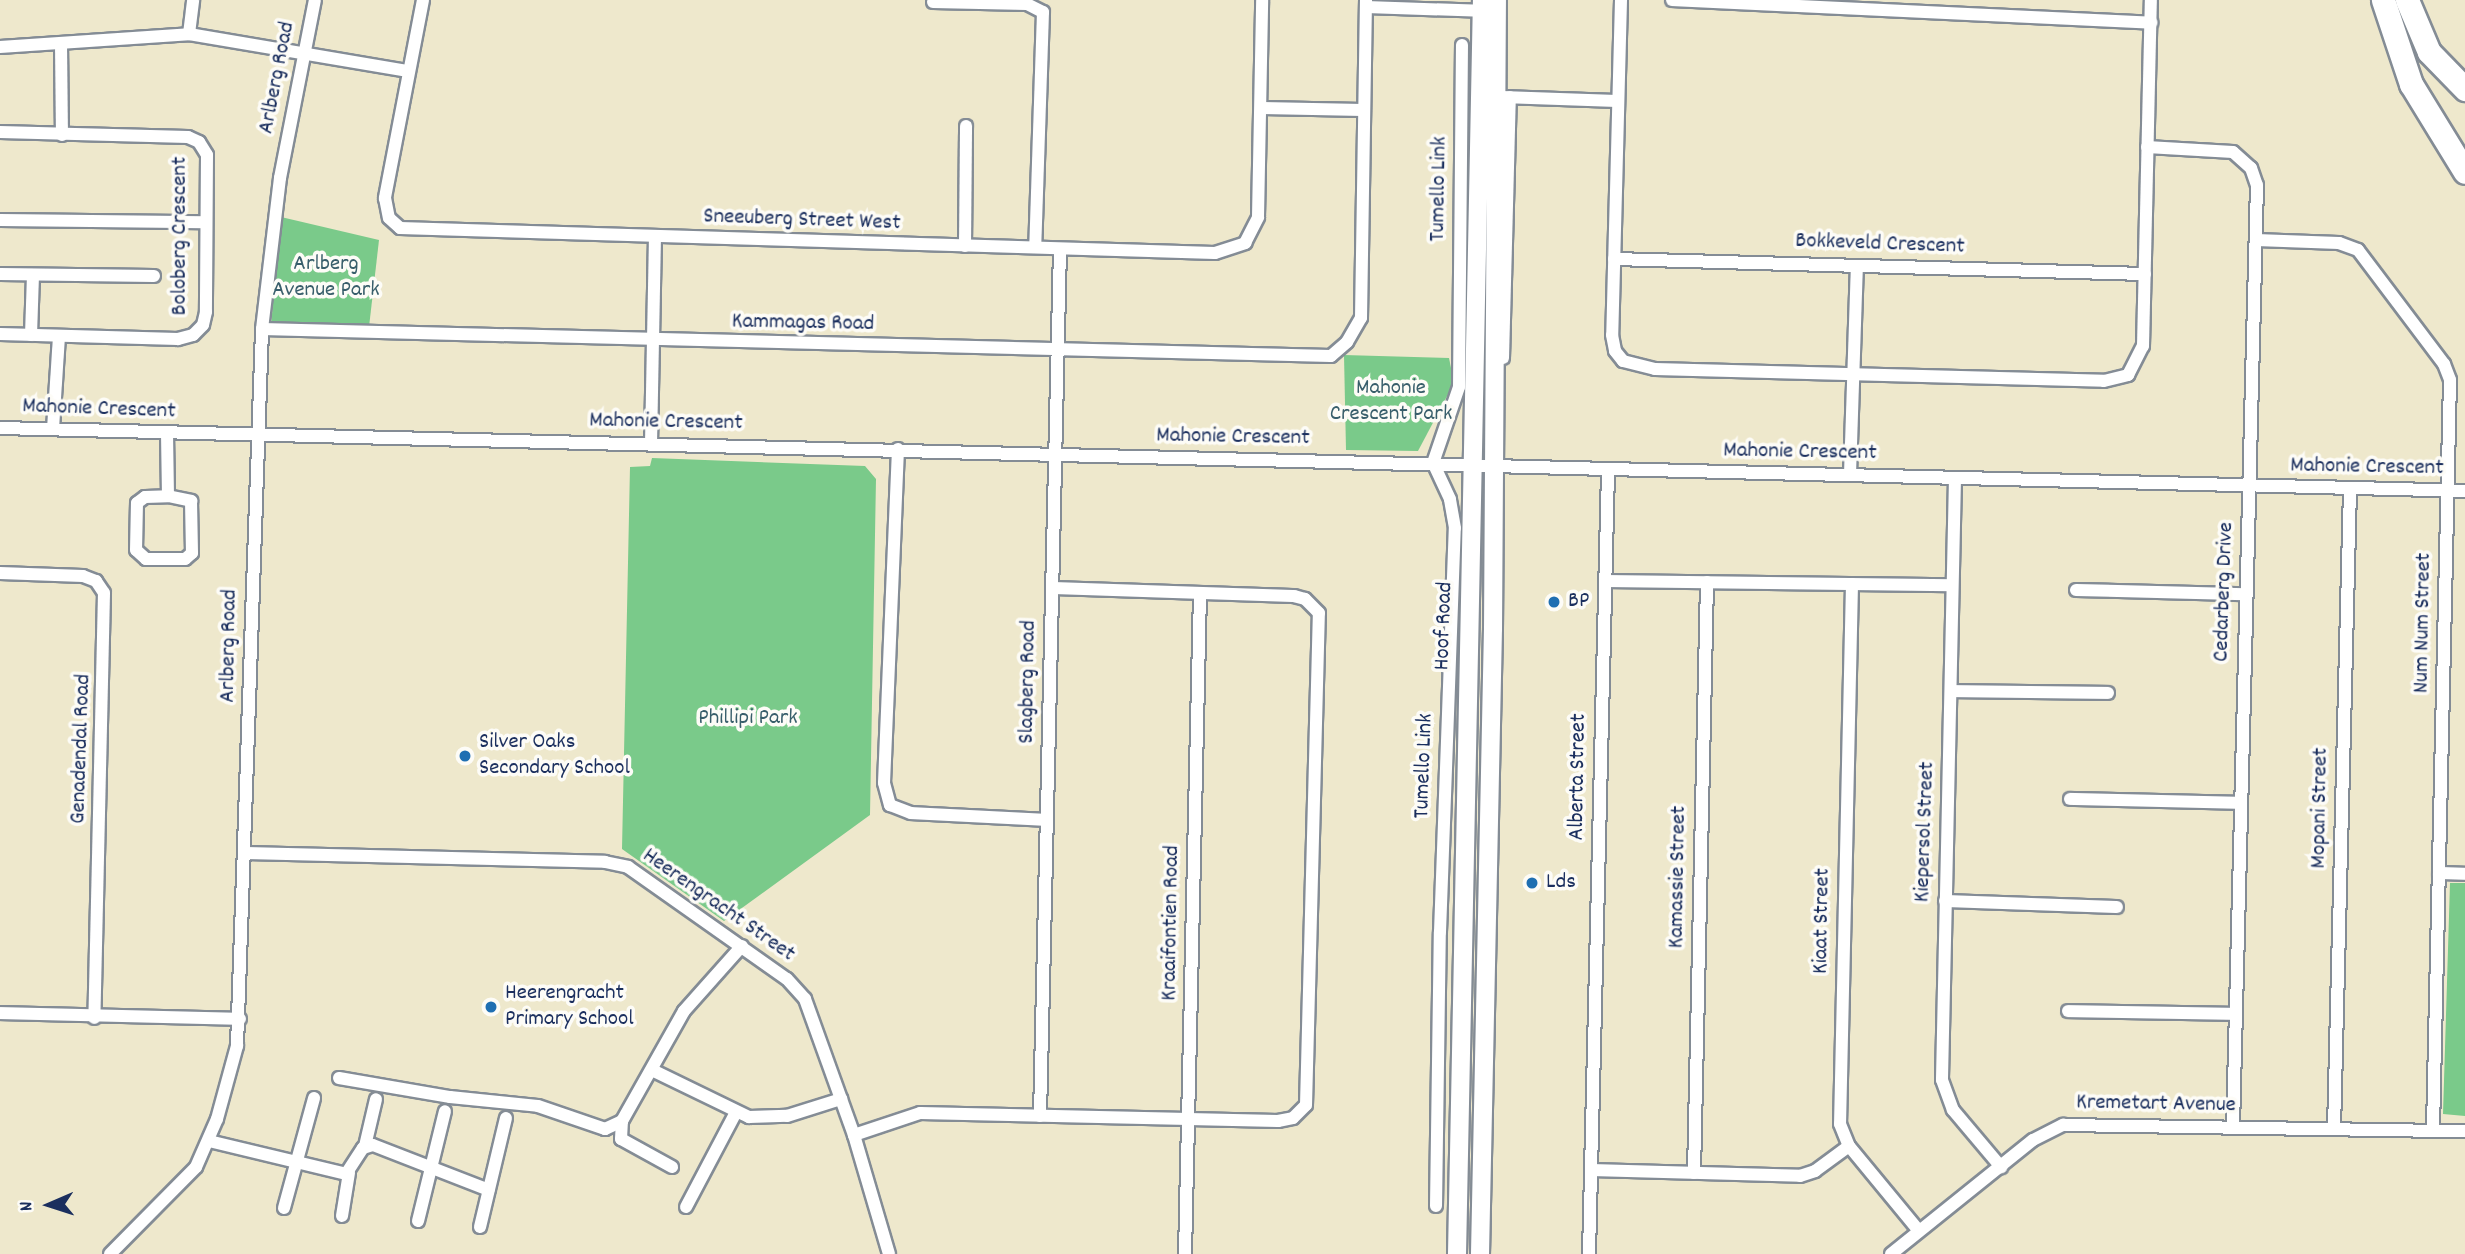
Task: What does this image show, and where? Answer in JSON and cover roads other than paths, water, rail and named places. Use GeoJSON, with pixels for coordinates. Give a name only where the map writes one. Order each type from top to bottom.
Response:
{"type":"FeatureCollection","features":[{"type":"Feature","properties":{"kind":"highway"},"geometry":{"type":"LineString","coordinates":[[2383,0],[2411,84],[2465,172]]}},
{"type":"Feature","properties":{"kind":"highway"},"geometry":{"type":"LineString","coordinates":[[2406,0],[2429,52],[2465,89]]}},
{"type":"Feature","properties":{"kind":"main road","name":"Hoof Road"},"geometry":{"type":"LineString","coordinates":[[1480,1254],[1495,466],[1495,97],[1489,5]]}},
{"type":"Feature","properties":{"kind":"main road","name":"Hoof Road"},"geometry":{"type":"LineString","coordinates":[[1457,1254],[1474,465],[1495,97]]}},
{"type":"Feature","properties":{"kind":"street"},"geometry":{"type":"LineString","coordinates":[[189,34],[193,0]]}},
{"type":"Feature","properties":{"kind":"street","name":"Arlberg Road"},"geometry":{"type":"LineString","coordinates":[[110,1254],[177,1190],[209,1141],[230,1075],[240,1019],[255,434],[262,329],[280,178],[315,0]]}},
{"type":"Feature","properties":{"kind":"street"},"geometry":{"type":"LineString","coordinates":[[0,47],[189,34],[407,71],[423,0]]}},
{"type":"Feature","properties":{"kind":"street"},"geometry":{"type":"LineString","coordinates":[[1262,0],[1262,108],[1363,110],[1366,3],[1489,5]]}},
{"type":"Feature","properties":{"kind":"street"},"geometry":{"type":"LineString","coordinates":[[1621,0],[1612,335],[1623,360],[1655,369],[2104,381],[2128,375],[2143,346],[2151,0]]}},
{"type":"Feature","properties":{"kind":"street"},"geometry":{"type":"LineString","coordinates":[[1672,0],[2151,23]]}},
{"type":"Feature","properties":{"kind":"street"},"geometry":{"type":"LineString","coordinates":[[1959,0],[1959,14]]}},
{"type":"Feature","properties":{"kind":"street"},"geometry":{"type":"LineString","coordinates":[[933,2],[988,1],[1034,6],[1044,16],[1035,247]]}},
{"type":"Feature","properties":{"kind":"street"},"geometry":{"type":"LineString","coordinates":[[61,43],[62,135]]}},
{"type":"Feature","properties":{"kind":"street","name":"Tumello Link"},"geometry":{"type":"LineString","coordinates":[[1436,1206],[1440,932],[1455,528],[1450,499],[1433,463],[1460,387],[1462,45]]}},
{"type":"Feature","properties":{"kind":"street","name":"Sneeuberg Street West"},"geometry":{"type":"LineString","coordinates":[[407,71],[385,198],[392,223],[408,231],[1215,253],[1239,247],[1251,236],[1258,217],[1262,108]]}},
{"type":"Feature","properties":{"kind":"street"},"geometry":{"type":"LineString","coordinates":[[1503,358],[1495,97],[1617,101]]}},
{"type":"Feature","properties":{"kind":"street","name":"Kammagas Road"},"geometry":{"type":"LineString","coordinates":[[262,329],[1309,358],[1341,350],[1361,318],[1363,110]]}},
{"type":"Feature","properties":{"kind":"street"},"geometry":{"type":"LineString","coordinates":[[965,246],[966,126]]}},
{"type":"Feature","properties":{"kind":"street","name":"Boloberg Crescent"},"geometry":{"type":"LineString","coordinates":[[0,132],[160,136],[199,142],[207,155],[206,312],[203,325],[193,335],[178,339],[0,334]]}},
{"type":"Feature","properties":{"kind":"street","name":"Cedarberg Drive"},"geometry":{"type":"LineString","coordinates":[[2147,147],[2223,149],[2240,156],[2257,185],[2233,1128]]}},
{"type":"Feature","properties":{"kind":"street"},"geometry":{"type":"LineString","coordinates":[[0,220],[205,222]]}},
{"type":"Feature","properties":{"kind":"street"},"geometry":{"type":"LineString","coordinates":[[651,444],[655,238]]}},
{"type":"Feature","properties":{"kind":"street","name":"Num Num Street"},"geometry":{"type":"LineString","coordinates":[[2256,240],[2339,243],[2364,256],[2447,369],[2448,491],[2433,1130]]}},
{"type":"Feature","properties":{"kind":"street","name":"Slagberg Road"},"geometry":{"type":"LineString","coordinates":[[1040,1116],[1060,249]]}},
{"type":"Feature","properties":{"kind":"street","name":"Bokkeveld Crescent"},"geometry":{"type":"LineString","coordinates":[[1614,259],[2145,274]]}},
{"type":"Feature","properties":{"kind":"street"},"geometry":{"type":"LineString","coordinates":[[1850,474],[1857,266]]}},
{"type":"Feature","properties":{"kind":"street"},"geometry":{"type":"LineString","coordinates":[[0,274],[154,276]]}},
{"type":"Feature","properties":{"kind":"street"},"geometry":{"type":"LineString","coordinates":[[31,335],[33,275]]}},
{"type":"Feature","properties":{"kind":"street"},"geometry":{"type":"LineString","coordinates":[[53,429],[59,336]]}},
{"type":"Feature","properties":{"kind":"street","name":"Mahonie Crescent"},"geometry":{"type":"LineString","coordinates":[[0,428],[2465,491]]}},
{"type":"Feature","properties":{"kind":"street"},"geometry":{"type":"LineString","coordinates":[[167,433],[168,496]]}},
{"type":"Feature","properties":{"kind":"street"},"geometry":{"type":"LineString","coordinates":[[898,449],[884,783],[890,805],[911,813],[1047,820]]}},
{"type":"Feature","properties":{"kind":"street","name":"Alberta Street"},"geometry":{"type":"LineString","coordinates":[[1589,1254],[1608,470]]}},
{"type":"Feature","properties":{"kind":"street","name":"Kiepersol Street"},"geometry":{"type":"LineString","coordinates":[[1955,478],[1945,901],[1944,1093],[2001,1167]]}},
{"type":"Feature","properties":{"kind":"street","name":"Mopani Street"},"geometry":{"type":"LineString","coordinates":[[2334,1129],[2350,488]]}},
{"type":"Feature","properties":{"kind":"street"},"geometry":{"type":"LineString","coordinates":[[168,496],[191,501],[192,553],[185,559],[146,559],[136,550],[137,503],[145,497],[168,496]]}},
{"type":"Feature","properties":{"kind":"street","name":"Genadendal Road"},"geometry":{"type":"LineString","coordinates":[[0,573],[83,576],[96,581],[104,593],[94,1018]]}},
{"type":"Feature","properties":{"kind":"street"},"geometry":{"type":"LineString","coordinates":[[1605,581],[1952,585]]}},
{"type":"Feature","properties":{"kind":"street","name":"Kamassie Street"},"geometry":{"type":"LineString","coordinates":[[1694,1173],[1707,582]]}},
{"type":"Feature","properties":{"kind":"street","name":"Kiaat Street"},"geometry":{"type":"LineString","coordinates":[[1852,584],[1840,1113],[1849,1146],[1919,1231]]}},
{"type":"Feature","properties":{"kind":"street"},"geometry":{"type":"LineString","coordinates":[[854,1135],[920,1113],[1278,1121],[1301,1113],[1310,1085],[1320,618],[1315,608],[1294,596],[1052,588]]}},
{"type":"Feature","properties":{"kind":"street"},"geometry":{"type":"LineString","coordinates":[[2076,590],[2245,594]]}},
{"type":"Feature","properties":{"kind":"street","name":"Kraaifontien Road"},"geometry":{"type":"LineString","coordinates":[[1185,1254],[1200,593]]}},
{"type":"Feature","properties":{"kind":"street"},"geometry":{"type":"LineString","coordinates":[[1951,691],[2108,693]]}},
{"type":"Feature","properties":{"kind":"street"},"geometry":{"type":"LineString","coordinates":[[2070,799],[2241,803]]}},
{"type":"Feature","properties":{"kind":"street","name":"Heerengracht Street"},"geometry":{"type":"LineString","coordinates":[[246,853],[610,862],[628,867],[743,946],[787,979],[805,999],[854,1135],[889,1254]]}},
{"type":"Feature","properties":{"kind":"street"},"geometry":{"type":"LineString","coordinates":[[2439,873],[2465,874]]}},
{"type":"Feature","properties":{"kind":"street"},"geometry":{"type":"LineString","coordinates":[[1945,901],[2117,907]]}},
{"type":"Feature","properties":{"kind":"street"},"geometry":{"type":"LineString","coordinates":[[672,1167],[621,1139],[622,1121],[684,1011],[743,946]]}},
{"type":"Feature","properties":{"kind":"street"},"geometry":{"type":"LineString","coordinates":[[2068,1011],[2236,1014]]}},
{"type":"Feature","properties":{"kind":"street"},"geometry":{"type":"LineString","coordinates":[[2,1013],[94,1018],[240,1019]]}},
{"type":"Feature","properties":{"kind":"street"},"geometry":{"type":"LineString","coordinates":[[652,1070],[749,1118],[774,1118],[841,1099]]}},
{"type":"Feature","properties":{"kind":"street"},"geometry":{"type":"LineString","coordinates":[[339,1078],[450,1097],[538,1106],[605,1129],[622,1121]]}},
{"type":"Feature","properties":{"kind":"street"},"geometry":{"type":"LineString","coordinates":[[284,1208],[314,1098]]}},
{"type":"Feature","properties":{"kind":"street"},"geometry":{"type":"LineString","coordinates":[[342,1216],[349,1173],[365,1146],[376,1099]]}},
{"type":"Feature","properties":{"kind":"street"},"geometry":{"type":"LineString","coordinates":[[418,1221],[445,1111]]}},
{"type":"Feature","properties":{"kind":"street"},"geometry":{"type":"LineString","coordinates":[[687,1207],[736,1112]]}},
{"type":"Feature","properties":{"kind":"street"},"geometry":{"type":"LineString","coordinates":[[480,1227],[506,1118]]}},
{"type":"Feature","properties":{"kind":"street","name":"Kremetart Avenue"},"geometry":{"type":"LineString","coordinates":[[1891,1254],[2041,1133],[2063,1125],[2465,1131]]}},
{"type":"Feature","properties":{"kind":"street"},"geometry":{"type":"LineString","coordinates":[[209,1141],[349,1173]]}},
{"type":"Feature","properties":{"kind":"street"},"geometry":{"type":"LineString","coordinates":[[365,1146],[431,1167],[489,1190]]}},
{"type":"Feature","properties":{"kind":"street"},"geometry":{"type":"LineString","coordinates":[[1591,1170],[1800,1176],[1815,1171],[1849,1146]]}},
{"type":"Feature","properties":{"kind":"place","name":"BP"},"geometry":{"type":"Point","coordinates":[1554,602]}},
{"type":"Feature","properties":{"kind":"place","name":"Silver Oaks Secondary School"},"geometry":{"type":"Point","coordinates":[465,756]}},
{"type":"Feature","properties":{"kind":"place","name":"Lds"},"geometry":{"type":"Point","coordinates":[1532,883]}},
{"type":"Feature","properties":{"kind":"place","name":"Heerengracht Primary School"},"geometry":{"type":"Point","coordinates":[491,1007]}},
{"type":"Feature","properties":{"kind":"park label","name":"Arlberg Avenue Park"},"geometry":{"type":"Point","coordinates":[326,278]}},
{"type":"Feature","properties":{"kind":"park label","name":"Mahonie Crescent Park"},"geometry":{"type":"Point","coordinates":[1391,402]}},
{"type":"Feature","properties":{"kind":"park label","name":"Phillipi Park"},"geometry":{"type":"Point","coordinates":[748,719]}}]}
